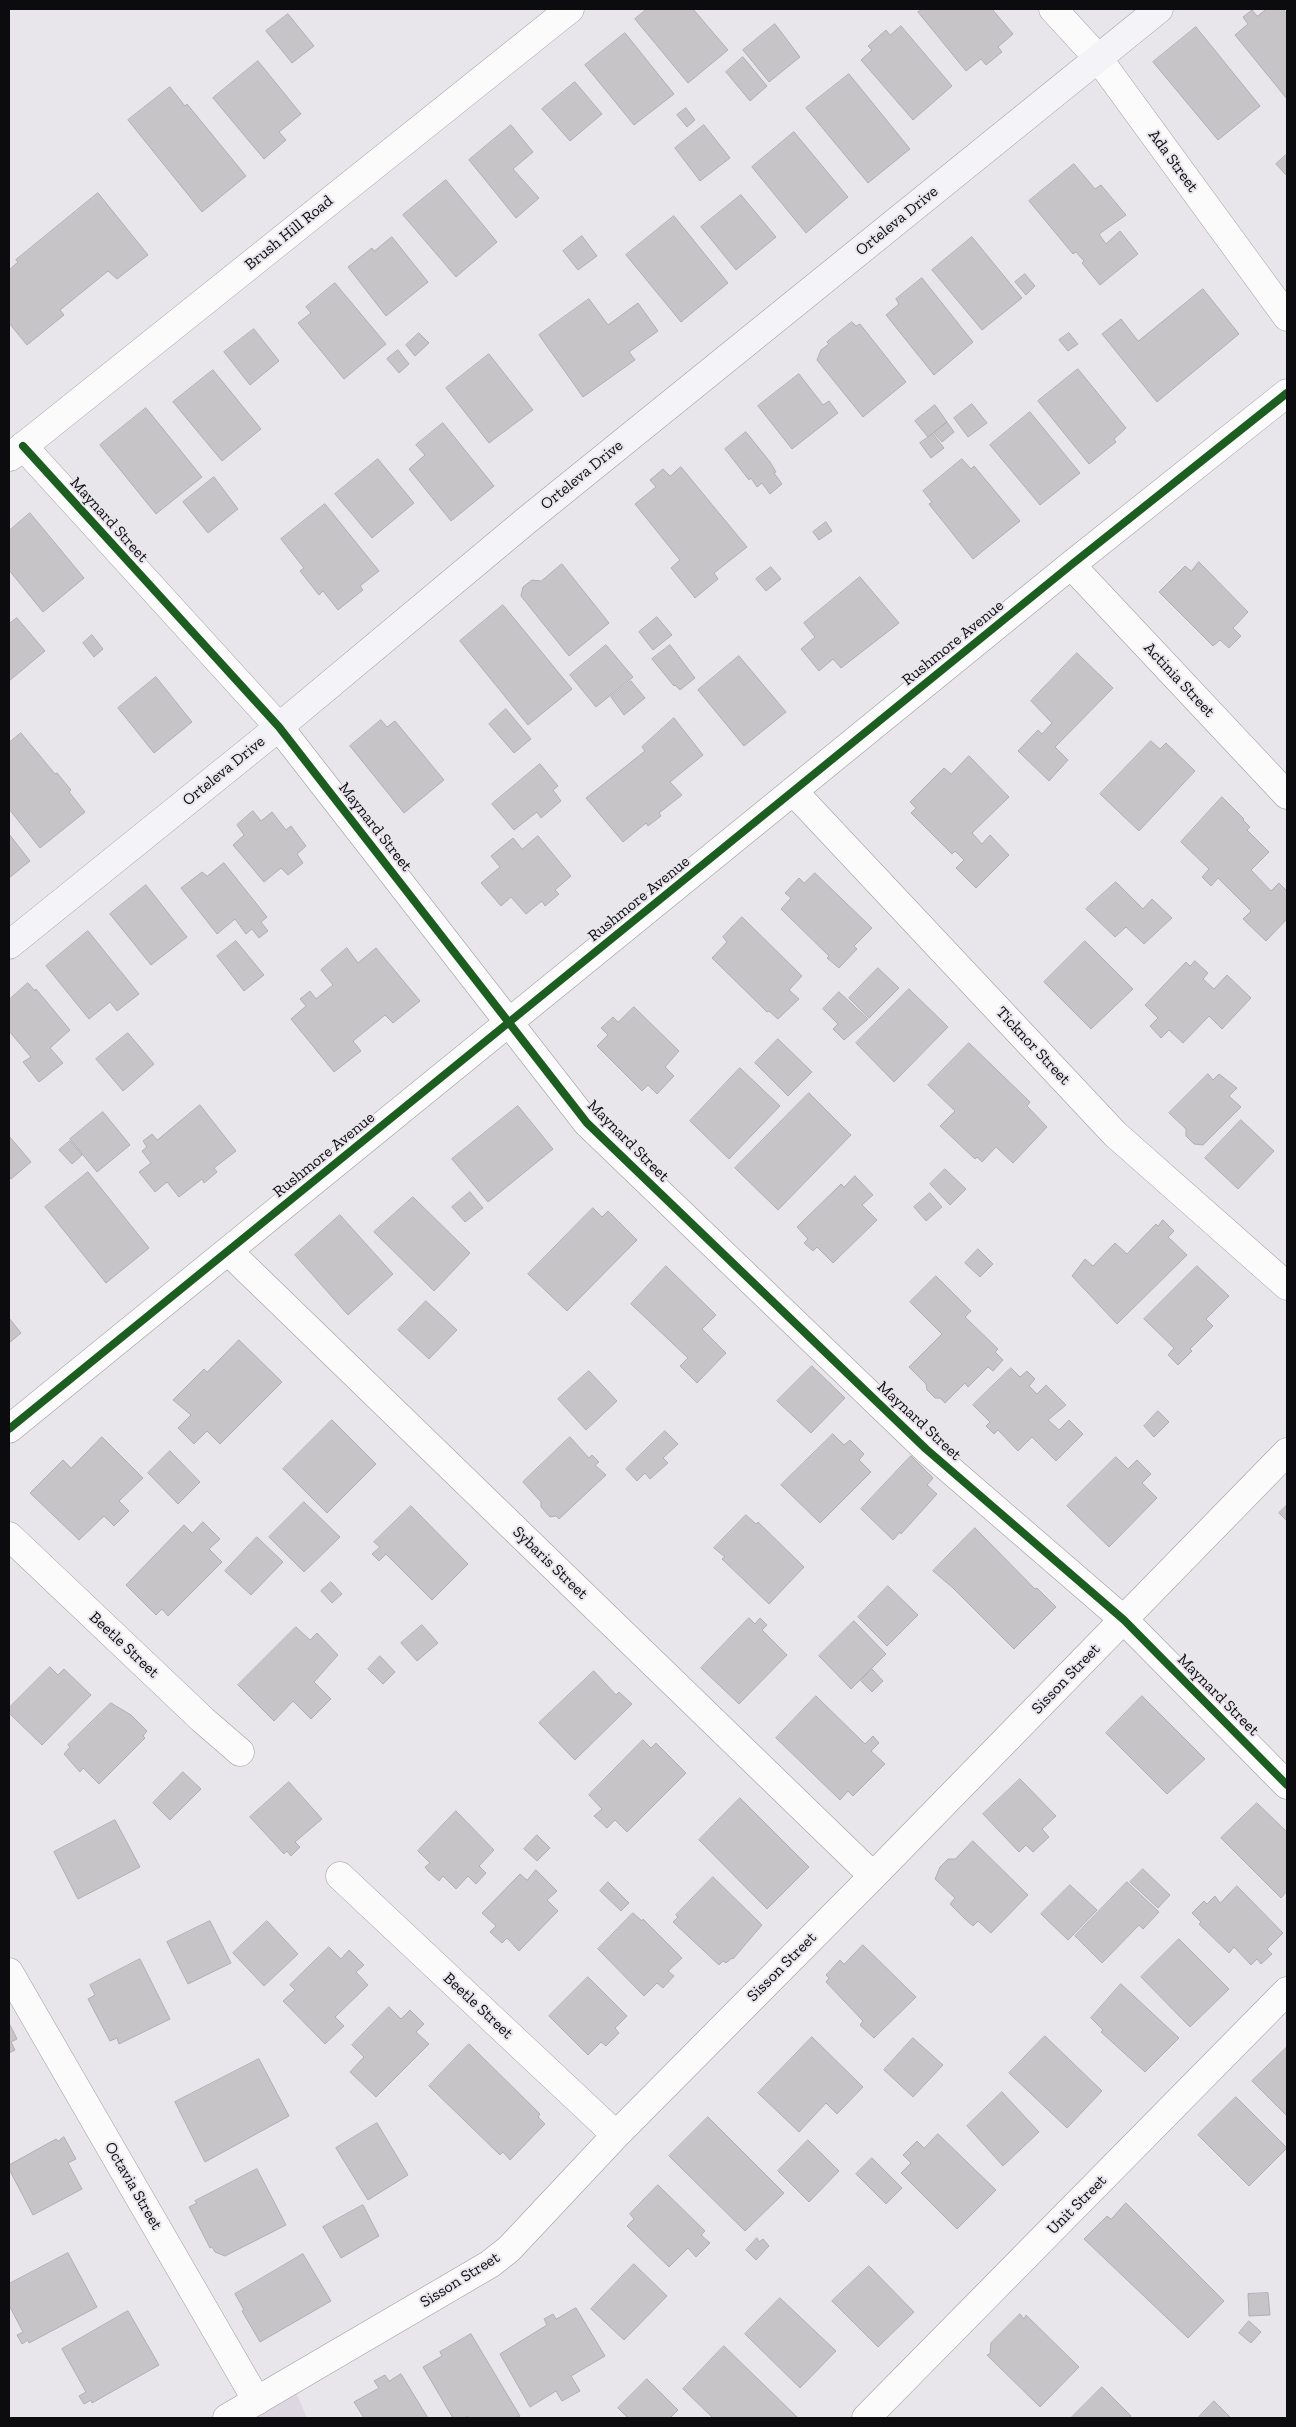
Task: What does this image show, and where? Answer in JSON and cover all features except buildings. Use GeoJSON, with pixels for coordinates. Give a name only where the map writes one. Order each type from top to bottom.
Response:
{"type":"FeatureCollection","features":[{"type":"Feature","properties":{"kind":"street","name":"Brush Hill Road"},"geometry":{"type":"LineString","coordinates":[[16,452],[570,9]]}},
{"type":"Feature","properties":{"kind":"street","name":"Ada Street"},"geometry":{"type":"LineString","coordinates":[[1053,9],[1098,58],[1287,318]]}},
{"type":"Feature","properties":{"kind":"street","name":"Orteleva Drive"},"geometry":{"type":"LineString","coordinates":[[9,945],[279,727],[534,513],[1159,9]]}},
{"type":"Feature","properties":{"kind":"street","name":"Rushmore Avenue"},"geometry":{"type":"LineString","coordinates":[[9,1429],[1071,565],[1287,393]]}},
{"type":"Feature","properties":{"kind":"street","name":"Maynard Street"},"geometry":{"type":"LineString","coordinates":[[16,452],[279,727],[587,1123],[926,1449],[1124,1620],[1287,1785]]}},
{"type":"Feature","properties":{"kind":"street","name":"Actinia Street"},"geometry":{"type":"LineString","coordinates":[[1071,565],[1287,795]]}},
{"type":"Feature","properties":{"kind":"street","name":"Ticknor Street"},"geometry":{"type":"LineString","coordinates":[[793,791],[1115,1134],[1287,1286]]}},
{"type":"Feature","properties":{"kind":"street","name":"Sybaris Street"},"geometry":{"type":"LineString","coordinates":[[228,1251],[873,1876]]}},
{"type":"Feature","properties":{"kind":"street","name":"Sisson Street"},"geometry":{"type":"LineString","coordinates":[[226,2418],[490,2264],[514,2244],[616,2135],[873,1876],[1287,1452]]}},
{"type":"Feature","properties":{"kind":"street","name":"Beetle Street"},"geometry":{"type":"LineString","coordinates":[[9,1536],[196,1713],[240,1752]]}},
{"type":"Feature","properties":{"kind":"street","name":"Beetle Street"},"geometry":{"type":"LineString","coordinates":[[340,1876],[616,2135]]}},
{"type":"Feature","properties":{"kind":"street","name":"Octavia Street"},"geometry":{"type":"LineString","coordinates":[[9,1972],[257,2401]]}},
{"type":"Feature","properties":{"kind":"street","name":"Unit Street"},"geometry":{"type":"LineString","coordinates":[[866,2418],[1287,1991]]}},
{"type":"Feature","properties":{"kind":"shaded area"},"geometry":{"type":"Polygon","coordinates":[[[295,2390],[307,2418],[224,2418],[295,2390]]]}},
{"type":"Feature","properties":{"kind":"cycle path"},"geometry":{"type":"LineString","coordinates":[[9,1429],[1071,565],[1287,393]]}},
{"type":"Feature","properties":{"kind":"cycle path"},"geometry":{"type":"LineString","coordinates":[[23,446],[279,727],[587,1123],[926,1449],[1124,1620],[1287,1785]]}}]}
